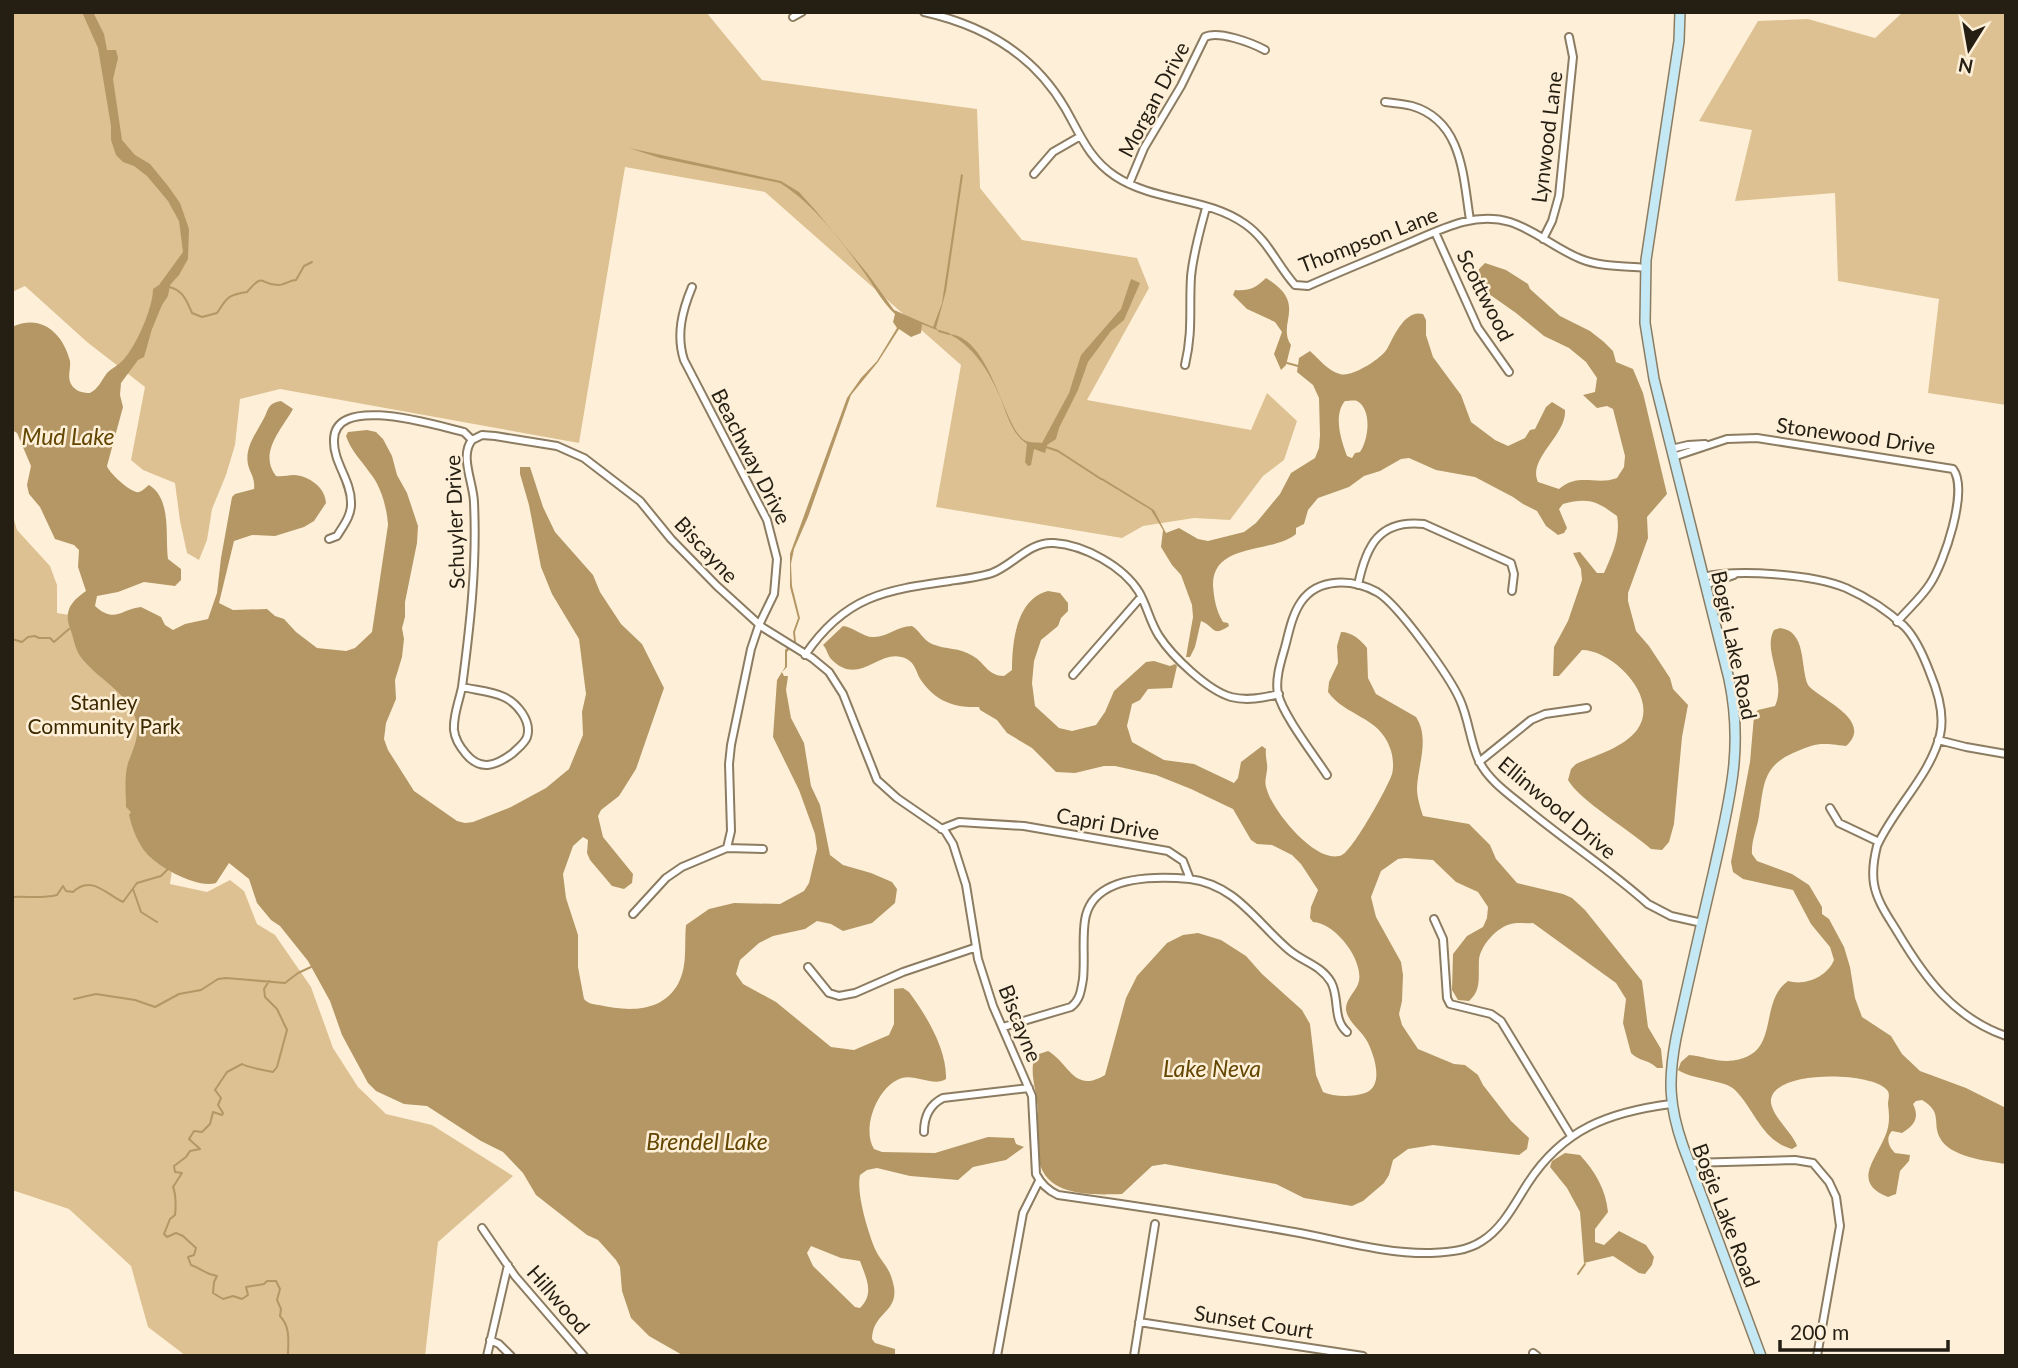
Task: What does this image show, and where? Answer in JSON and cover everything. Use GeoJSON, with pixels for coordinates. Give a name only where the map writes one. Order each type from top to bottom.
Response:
{"type":"FeatureCollection","features":[{"type":"Feature","properties":{"kind":"main road","name":"Bogie Lake Road"},"geometry":{"type":"LineString","coordinates":[[1680,12],[1679,41],[1645,268],[1644,302],[1648,348],[1732,692],[1736,745],[1731,789],[1672,1059],[1671,1104],[1689,1163],[1761,1356]]}},
{"type":"Feature","properties":{"kind":"street"},"geometry":{"type":"LineString","coordinates":[[793,17],[802,12]]}},
{"type":"Feature","properties":{"kind":"street","name":"Thompson Lane"},"geometry":{"type":"LineString","coordinates":[[924,12],[981,31],[1008,46],[1034,67],[1051,86],[1079,137],[1098,163],[1129,184],[1223,212],[1244,223],[1264,239],[1295,285],[1302,287],[1470,220],[1494,219],[1509,222],[1595,263],[1645,268]]}},
{"type":"Feature","properties":{"kind":"street","name":"Morgan Drive"},"geometry":{"type":"LineString","coordinates":[[1129,184],[1144,148],[1181,86],[1205,37],[1210,34],[1254,44],[1265,50]]}},
{"type":"Feature","properties":{"kind":"street","name":"Lynwood Lane"},"geometry":{"type":"LineString","coordinates":[[1543,239],[1552,221],[1559,196],[1573,57],[1569,37]]}},
{"type":"Feature","properties":{"kind":"street"},"geometry":{"type":"LineString","coordinates":[[1385,102],[1422,110],[1434,117],[1450,134],[1458,150],[1470,220]]}},
{"type":"Feature","properties":{"kind":"street"},"geometry":{"type":"LineString","coordinates":[[1034,174],[1053,152],[1079,137]]}},
{"type":"Feature","properties":{"kind":"street"},"geometry":{"type":"LineString","coordinates":[[1185,365],[1192,329],[1191,279],[1206,208]]}},
{"type":"Feature","properties":{"kind":"street","name":"Scottwood"},"geometry":{"type":"LineString","coordinates":[[1435,232],[1478,328],[1509,372]]}},
{"type":"Feature","properties":{"kind":"street","name":"Beachway Drive"},"geometry":{"type":"LineString","coordinates":[[692,287],[684,307],[680,348],[767,520],[776,546],[777,559],[774,594],[751,649],[731,746],[731,831],[727,848]]}},
{"type":"Feature","properties":{"kind":"street"},"geometry":{"type":"LineString","coordinates":[[329,539],[337,537],[347,520],[351,502],[333,443],[335,430],[340,422],[358,415],[389,416],[464,432],[472,440]]}},
{"type":"Feature","properties":{"kind":"street","name":"Biscayne"},"geometry":{"type":"LineString","coordinates":[[472,440],[481,435],[557,446],[584,458],[640,501],[671,540],[759,625],[829,671],[843,694],[877,780],[897,798],[945,831],[953,844],[961,867],[974,948],[990,996],[1032,1096],[1034,1162],[1039,1181]]}},
{"type":"Feature","properties":{"kind":"street","name":"Stonewood Drive"},"geometry":{"type":"LineString","coordinates":[[1672,453],[1690,453],[1707,444],[1727,439],[1757,438],[1953,469],[1960,482],[1948,547],[1930,585],[1897,622]]}},
{"type":"Feature","properties":{"kind":"street","name":"Schuyler Drive"},"geometry":{"type":"LineString","coordinates":[[462,687],[504,696],[515,704],[522,714],[527,726],[527,737],[497,764],[488,766],[476,762],[458,744],[454,733],[476,568],[474,499],[467,458],[472,440]]}},
{"type":"Feature","properties":{"kind":"street"},"geometry":{"type":"LineString","coordinates":[[1358,585],[1365,555],[1376,539],[1390,528],[1403,523],[1413,523],[1424,524],[1511,564],[1514,574],[1512,591]]}},
{"type":"Feature","properties":{"kind":"street"},"geometry":{"type":"LineString","coordinates":[[802,653],[846,609],[863,600],[905,587],[989,574],[1035,546],[1063,544],[1105,561],[1120,571],[1142,597],[1157,633],[1167,647],[1184,665],[1216,689],[1234,698],[1254,699],[1279,694],[1287,712],[1327,775]]}},
{"type":"Feature","properties":{"kind":"street"},"geometry":{"type":"LineString","coordinates":[[1704,581],[1722,581],[1736,574],[1778,575],[1844,587],[1865,598],[1905,627],[1917,645],[1933,681],[1941,715],[1938,740],[1928,764],[1879,842],[1873,863],[1874,885],[1883,908],[1906,947],[1926,978],[1944,999],[1990,1031],[2006,1036]]}},
{"type":"Feature","properties":{"kind":"street","name":"Ellinwood Drive"},"geometry":{"type":"LineString","coordinates":[[1279,694],[1281,664],[1295,612],[1302,600],[1325,584],[1337,582],[1358,585],[1377,592],[1398,610],[1449,679],[1462,703],[1479,762],[1500,788],[1648,904],[1671,916],[1702,923]]}},
{"type":"Feature","properties":{"kind":"street"},"geometry":{"type":"LineString","coordinates":[[1073,675],[1142,597]]}},
{"type":"Feature","properties":{"kind":"street"},"geometry":{"type":"LineString","coordinates":[[1479,762],[1531,720],[1587,708]]}},
{"type":"Feature","properties":{"kind":"street"},"geometry":{"type":"LineString","coordinates":[[1938,740],[2006,754]]}},
{"type":"Feature","properties":{"kind":"street"},"geometry":{"type":"LineString","coordinates":[[1830,808],[1839,823],[1879,842]]}},
{"type":"Feature","properties":{"kind":"street","name":"Capri Drive"},"geometry":{"type":"LineString","coordinates":[[941,829],[959,822],[998,824],[1154,847],[1168,851],[1183,861],[1190,878]]}},
{"type":"Feature","properties":{"kind":"street"},"geometry":{"type":"LineString","coordinates":[[633,914],[666,878],[682,867],[727,848],[763,849]]}},
{"type":"Feature","properties":{"kind":"street"},"geometry":{"type":"LineString","coordinates":[[1003,1027],[1071,1007],[1077,1002],[1084,971],[1086,919],[1091,904],[1101,892],[1128,882],[1146,879],[1190,878],[1209,882],[1232,895],[1288,950],[1323,972],[1333,986],[1340,1023],[1347,1032]]}},
{"type":"Feature","properties":{"kind":"street"},"geometry":{"type":"LineString","coordinates":[[1434,919],[1443,939],[1447,998],[1450,1004],[1491,1014],[1501,1021],[1571,1136]]}},
{"type":"Feature","properties":{"kind":"street"},"geometry":{"type":"LineString","coordinates":[[808,967],[829,993],[847,995],[903,972],[974,948]]}},
{"type":"Feature","properties":{"kind":"street"},"geometry":{"type":"LineString","coordinates":[[924,1132],[926,1115],[933,1104],[943,1098],[1029,1088]]}},
{"type":"Feature","properties":{"kind":"street"},"geometry":{"type":"LineString","coordinates":[[997,1356],[1023,1213],[1039,1181],[1058,1195],[1410,1252],[1453,1251],[1483,1241],[1498,1227],[1539,1167],[1571,1136],[1600,1119],[1671,1104]]}},
{"type":"Feature","properties":{"kind":"street"},"geometry":{"type":"LineString","coordinates":[[1689,1163],[1795,1160],[1813,1163],[1829,1182],[1836,1197],[1840,1226],[1817,1356]]}},
{"type":"Feature","properties":{"kind":"street"},"geometry":{"type":"LineString","coordinates":[[1134,1356],[1155,1224]]}},
{"type":"Feature","properties":{"kind":"street","name":"Hillwood"},"geometry":{"type":"LineString","coordinates":[[482,1228],[508,1265],[584,1356]]}},
{"type":"Feature","properties":{"kind":"street"},"geometry":{"type":"LineString","coordinates":[[487,1356],[508,1265]]}},
{"type":"Feature","properties":{"kind":"street","name":"Sunset Court"},"geometry":{"type":"LineString","coordinates":[[1139,1322],[1363,1356]]}},
{"type":"Feature","properties":{"kind":"street"},"geometry":{"type":"LineString","coordinates":[[490,1340],[499,1344],[511,1356]]}},
{"type":"Feature","properties":{"kind":"green space"},"geometry":{"type":"Polygon","coordinates":[[[12,12],[706,12],[762,80],[977,109],[980,188],[1022,240],[1137,258],[1149,288],[1087,400],[1251,430],[1267,393],[1297,421],[1284,460],[1263,476],[1230,520],[1194,518],[1143,526],[1122,538],[936,507],[961,365],[765,192],[625,167],[579,443],[280,389],[240,399],[235,445],[212,509],[207,540],[199,560],[187,553],[175,483],[143,470],[131,460],[145,387],[87,342],[25,286],[12,292],[12,12]]]}},
{"type":"Feature","properties":{"kind":"green space"},"geometry":{"type":"Polygon","coordinates":[[[1903,12],[2006,12],[2006,405],[1928,393],[1939,299],[1838,281],[1835,193],[1735,201],[1752,130],[1699,121],[1758,21],[1808,19],[1875,38],[1903,12]]]}},
{"type":"Feature","properties":{"kind":"green space","name":"Stanley Community Park"},"geometry":{"type":"Polygon","coordinates":[[[12,513],[17,530],[50,566],[57,585],[57,613],[207,637],[170,884],[207,892],[230,880],[244,891],[257,924],[275,935],[311,987],[333,1048],[358,1087],[386,1114],[432,1125],[513,1176],[438,1242],[425,1356],[186,1356],[148,1327],[131,1266],[69,1209],[12,1190],[12,513]]]}},
{"type":"Feature","properties":{"kind":"water","name":"Brendel Lake"},"geometry":{"type":"Polygon","coordinates":[[[82,12],[93,12],[104,34],[107,50],[116,50],[118,58],[113,79],[122,140],[135,155],[150,164],[168,186],[180,203],[189,229],[188,259],[170,285],[144,357],[138,360],[121,383],[123,407],[107,466],[116,478],[131,490],[139,492],[149,485],[156,491],[166,519],[168,559],[181,569],[181,580],[175,586],[144,582],[118,592],[97,596],[95,606],[113,615],[141,607],[161,617],[165,625],[173,630],[185,624],[208,619],[217,593],[232,497],[254,489],[248,461],[249,449],[269,408],[273,403],[281,401],[293,409],[274,441],[271,467],[276,476],[294,475],[310,480],[323,492],[326,503],[314,521],[304,527],[275,536],[252,535],[234,541],[219,603],[233,610],[267,609],[284,619],[317,648],[346,651],[355,648],[372,632],[388,525],[385,505],[377,484],[353,451],[346,436],[348,432],[376,432],[392,456],[418,526],[405,602],[402,657],[395,680],[396,699],[386,723],[384,739],[414,791],[457,821],[473,822],[511,807],[546,788],[569,769],[583,735],[582,712],[586,694],[579,639],[552,594],[541,567],[520,474],[520,467],[530,467],[543,507],[555,532],[593,575],[600,592],[621,624],[642,644],[664,688],[636,769],[619,796],[601,810],[598,816],[603,837],[633,874],[632,883],[624,889],[612,886],[590,860],[587,853],[588,840],[583,837],[573,846],[563,874],[566,898],[578,935],[578,967],[584,999],[591,1004],[609,1007],[642,1008],[662,1001],[671,994],[683,970],[686,925],[709,909],[734,903],[780,904],[804,891],[809,883],[817,849],[815,834],[799,790],[773,737],[777,680],[785,667],[785,650],[794,641],[793,632],[798,618],[790,587],[790,554],[847,398],[877,361],[897,328],[893,322],[895,314],[837,237],[816,212],[792,191],[780,183],[660,158],[629,148],[781,181],[799,192],[816,211],[867,273],[894,310],[933,327],[942,303],[961,174],[963,175],[946,291],[936,328],[939,331],[922,324],[921,333],[911,337],[899,329],[878,362],[851,395],[794,549],[791,564],[792,586],[800,618],[795,632],[796,642],[787,652],[787,667],[782,672],[784,676],[788,676],[786,690],[791,718],[804,743],[811,786],[820,805],[830,855],[843,865],[892,882],[897,889],[895,903],[872,923],[843,931],[831,924],[817,921],[805,929],[773,936],[759,943],[740,960],[736,974],[743,984],[776,1002],[831,1047],[854,1050],[889,1035],[894,1024],[894,989],[903,988],[909,992],[939,1044],[946,1079],[936,1082],[907,1077],[893,1082],[874,1108],[870,1140],[874,1149],[882,1152],[935,1153],[988,1137],[1014,1138],[1016,1144],[1024,1147],[1006,1160],[973,1167],[958,1180],[910,1176],[877,1168],[860,1175],[861,1202],[866,1223],[875,1249],[888,1270],[894,1287],[892,1302],[876,1323],[872,1339],[875,1343],[895,1349],[895,1356],[684,1356],[649,1336],[631,1318],[622,1291],[620,1267],[616,1260],[598,1240],[587,1235],[536,1195],[523,1173],[503,1152],[427,1106],[404,1104],[376,1091],[368,1083],[342,1035],[330,1001],[308,961],[257,903],[249,879],[229,863],[216,883],[199,883],[161,865],[141,846],[130,820],[131,812],[126,807],[127,768],[137,735],[137,723],[125,700],[87,664],[77,650],[68,613],[72,603],[86,591],[78,567],[79,550],[74,545],[55,539],[40,507],[29,494],[27,485],[31,466],[17,433],[12,430],[12,327],[32,322],[49,328],[67,351],[71,384],[79,391],[90,393],[129,353],[147,316],[153,289],[159,285],[183,252],[179,221],[168,201],[147,176],[116,155],[111,140],[98,48],[82,12]],[[811,1246],[807,1253],[813,1266],[855,1307],[860,1308],[867,1297],[867,1279],[860,1261],[841,1258],[811,1246]]]}},
{"type":"Feature","properties":{"kind":"water"},"geometry":{"type":"Polygon","coordinates":[[[1485,263],[1506,270],[1528,284],[1530,289],[1560,316],[1590,331],[1604,342],[1613,351],[1616,362],[1633,369],[1643,393],[1667,494],[1647,517],[1648,538],[1628,593],[1628,601],[1636,631],[1670,678],[1673,689],[1688,705],[1682,737],[1674,824],[1669,842],[1662,850],[1651,849],[1583,797],[1568,780],[1571,769],[1576,764],[1624,742],[1637,730],[1643,717],[1643,704],[1630,678],[1607,658],[1594,652],[1582,650],[1559,676],[1553,676],[1554,647],[1568,621],[1582,580],[1581,569],[1573,553],[1580,552],[1597,573],[1604,573],[1618,531],[1617,516],[1610,511],[1587,501],[1563,504],[1559,509],[1567,528],[1564,533],[1558,535],[1546,526],[1537,511],[1475,477],[1436,470],[1409,458],[1401,459],[1380,471],[1364,476],[1349,487],[1318,498],[1308,510],[1304,524],[1296,528],[1296,534],[1286,540],[1233,555],[1223,562],[1216,571],[1213,590],[1223,622],[1229,626],[1216,631],[1201,621],[1195,647],[1190,657],[1186,657],[1193,617],[1192,605],[1181,575],[1161,547],[1163,530],[1151,510],[1100,479],[1154,510],[1166,533],[1179,528],[1198,539],[1208,541],[1244,532],[1256,523],[1280,494],[1291,473],[1315,458],[1319,448],[1319,398],[1313,385],[1297,372],[1299,358],[1310,351],[1332,370],[1340,374],[1351,373],[1365,367],[1384,353],[1406,319],[1417,314],[1423,314],[1426,320],[1426,335],[1433,357],[1461,395],[1471,422],[1495,440],[1508,446],[1525,438],[1530,430],[1535,429],[1546,407],[1552,402],[1565,410],[1560,429],[1538,465],[1538,482],[1559,489],[1574,481],[1617,478],[1624,467],[1625,456],[1613,409],[1607,406],[1597,408],[1583,395],[1595,392],[1597,378],[1586,362],[1569,348],[1544,336],[1489,294],[1478,274],[1485,263]],[[1345,401],[1339,413],[1339,428],[1347,456],[1352,458],[1363,447],[1367,418],[1362,405],[1357,401],[1345,401]]]}},
{"type":"Feature","properties":{"kind":"water"},"geometry":{"type":"Polygon","coordinates":[[[1266,278],[1279,287],[1289,305],[1287,337],[1291,345],[1286,365],[1281,370],[1274,354],[1282,332],[1275,322],[1247,309],[1233,295],[1235,290],[1252,288],[1266,278]]]}},
{"type":"Feature","properties":{"kind":"water"},"geometry":{"type":"Polygon","coordinates":[[[1131,279],[1140,283],[1124,320],[1111,331],[1088,362],[1056,439],[1047,445],[1045,453],[1034,449],[1031,465],[1028,466],[1025,462],[1027,444],[1013,429],[997,389],[1018,434],[1026,441],[1042,443],[1069,393],[1081,355],[1121,309],[1131,279]]]}},
{"type":"Feature","properties":{"kind":"water"},"geometry":{"type":"Polygon","coordinates":[[[949,334],[964,339],[986,367],[996,386],[973,352],[949,334]]]}},
{"type":"Feature","properties":{"kind":"water","name":"Lake Neva"},"geometry":{"type":"Polygon","coordinates":[[[1048,591],[1060,593],[1068,603],[1068,611],[1058,626],[1041,640],[1034,661],[1032,683],[1035,706],[1059,728],[1072,731],[1096,725],[1114,691],[1146,662],[1154,661],[1170,666],[1175,664],[1177,666],[1172,688],[1148,689],[1140,700],[1132,704],[1127,726],[1132,742],[1164,760],[1194,764],[1234,783],[1238,778],[1241,762],[1262,746],[1266,749],[1266,787],[1278,811],[1309,845],[1332,856],[1342,855],[1347,851],[1362,831],[1393,771],[1392,754],[1385,738],[1370,723],[1343,707],[1328,692],[1329,682],[1338,663],[1337,646],[1341,632],[1359,639],[1367,648],[1368,678],[1376,694],[1416,717],[1420,725],[1423,743],[1417,788],[1423,816],[1469,824],[1490,845],[1496,859],[1517,883],[1563,894],[1585,910],[1642,981],[1648,1027],[1661,1049],[1663,1068],[1657,1068],[1631,1053],[1623,1023],[1626,999],[1616,983],[1533,923],[1514,923],[1500,929],[1490,938],[1480,955],[1476,992],[1469,1001],[1458,1000],[1452,990],[1453,954],[1467,936],[1483,927],[1488,907],[1478,892],[1456,882],[1433,860],[1398,859],[1381,871],[1371,897],[1376,917],[1401,962],[1402,1001],[1399,1014],[1402,1025],[1418,1049],[1454,1064],[1465,1065],[1478,1075],[1511,1121],[1529,1138],[1527,1149],[1519,1155],[1433,1145],[1408,1149],[1393,1160],[1384,1183],[1363,1201],[1352,1206],[1304,1198],[1276,1184],[1165,1164],[1152,1166],[1122,1194],[1072,1191],[1051,1181],[1044,1173],[1038,1155],[1038,1106],[1033,1064],[1039,1054],[1048,1051],[1079,1079],[1095,1080],[1105,1075],[1126,998],[1137,976],[1167,943],[1183,935],[1198,933],[1221,940],[1246,956],[1302,1010],[1310,1024],[1316,1075],[1323,1092],[1344,1096],[1365,1093],[1375,1084],[1376,1069],[1370,1047],[1346,1010],[1347,1002],[1359,981],[1357,963],[1338,935],[1310,918],[1318,890],[1292,855],[1272,845],[1257,844],[1251,840],[1233,809],[1156,775],[1115,766],[1075,773],[1056,772],[1032,748],[1007,733],[997,720],[979,707],[952,704],[930,692],[907,659],[888,657],[851,670],[841,667],[831,659],[823,645],[843,626],[874,637],[912,626],[932,644],[968,653],[990,672],[1004,676],[1012,670],[1015,635],[1023,612],[1037,596],[1048,591]]]}},
{"type":"Feature","properties":{"kind":"water"},"geometry":{"type":"Polygon","coordinates":[[[1780,628],[1789,631],[1799,643],[1808,685],[1850,719],[1854,727],[1853,736],[1846,746],[1814,745],[1783,758],[1775,765],[1766,778],[1752,854],[1757,861],[1792,874],[1809,885],[1822,907],[1822,914],[1829,919],[1844,947],[1862,1017],[1891,1036],[1902,1054],[1920,1071],[1966,1088],[2006,1108],[2006,1164],[1969,1157],[1952,1150],[1940,1138],[1933,1109],[1922,1100],[1916,1101],[1913,1104],[1916,1117],[1913,1124],[1902,1133],[1892,1131],[1888,1139],[1895,1153],[1910,1155],[1909,1161],[1900,1171],[1896,1194],[1888,1197],[1876,1191],[1868,1176],[1888,1127],[1889,1094],[1886,1089],[1862,1079],[1824,1077],[1789,1083],[1777,1090],[1771,1099],[1771,1105],[1795,1141],[1797,1146],[1792,1149],[1782,1145],[1766,1132],[1731,1087],[1678,1070],[1681,1062],[1689,1055],[1727,1061],[1745,1058],[1756,1050],[1763,1040],[1773,1003],[1788,981],[1815,979],[1831,966],[1834,960],[1830,947],[1811,924],[1793,890],[1743,879],[1733,872],[1731,862],[1750,762],[1754,716],[1758,710],[1775,706],[1778,696],[1771,638],[1774,630],[1780,628]]]}},
{"type":"Feature","properties":{"kind":"water"},"geometry":{"type":"Polygon","coordinates":[[[1565,1153],[1580,1155],[1595,1174],[1605,1196],[1608,1212],[1595,1229],[1595,1242],[1604,1245],[1619,1231],[1646,1245],[1654,1257],[1645,1274],[1613,1256],[1584,1263],[1580,1212],[1567,1188],[1550,1167],[1552,1161],[1565,1153]]]}},
{"type":"Feature","properties":{"kind":"waterway"},"geometry":{"type":"LineString","coordinates":[[169,287],[181,293],[192,313],[202,317],[217,313],[228,298],[247,292],[257,282],[278,285],[296,280],[304,266],[312,262]]}},
{"type":"Feature","properties":{"kind":"waterway"},"geometry":{"type":"LineString","coordinates":[[939,331],[949,334]]}},
{"type":"Feature","properties":{"kind":"waterway"},"geometry":{"type":"LineString","coordinates":[[1287,363],[1298,366]]}},
{"type":"Feature","properties":{"kind":"waterway"},"geometry":{"type":"LineString","coordinates":[[1046,447],[1058,451],[1101,479]]}},
{"type":"Feature","properties":{"kind":"waterway"},"geometry":{"type":"LineString","coordinates":[[12,639],[22,642],[35,636],[50,638],[54,642],[69,629]]}},
{"type":"Feature","properties":{"kind":"waterway"},"geometry":{"type":"LineString","coordinates":[[12,897],[51,896],[57,895],[63,886],[66,891],[73,892],[80,887],[93,885],[123,902],[137,883],[161,876],[168,869]]}},
{"type":"Feature","properties":{"kind":"waterway"},"geometry":{"type":"LineString","coordinates":[[133,889],[141,912],[157,922]]}},
{"type":"Feature","properties":{"kind":"waterway"},"geometry":{"type":"LineString","coordinates":[[74,999],[96,994],[135,1000],[155,1007],[179,994],[201,990],[218,979],[285,983],[311,967]]}},
{"type":"Feature","properties":{"kind":"waterway"},"geometry":{"type":"LineString","coordinates":[[269,981],[264,989],[265,997],[277,1009],[287,1030],[277,1067],[273,1072],[242,1064],[227,1072],[215,1090],[221,1098],[218,1105],[222,1115],[213,1112],[210,1124],[202,1132],[194,1131],[189,1139],[200,1149],[190,1151],[174,1166],[175,1172],[182,1173],[173,1187],[175,1215],[170,1219],[164,1234],[167,1237],[176,1233],[183,1236],[196,1248],[194,1255],[188,1257],[191,1265],[217,1276],[213,1293],[223,1299],[233,1296],[242,1299],[248,1295],[246,1287],[276,1281],[280,1289],[277,1300],[281,1309],[280,1316],[287,1330],[288,1356]]}},
{"type":"Feature","properties":{"kind":"waterway"},"geometry":{"type":"LineString","coordinates":[[1578,1274],[1585,1264]]}},
{"type":"Feature","properties":{"kind":"water label","name":"Mud Lake"},"geometry":{"type":"Point","coordinates":[68,436]}}]}
